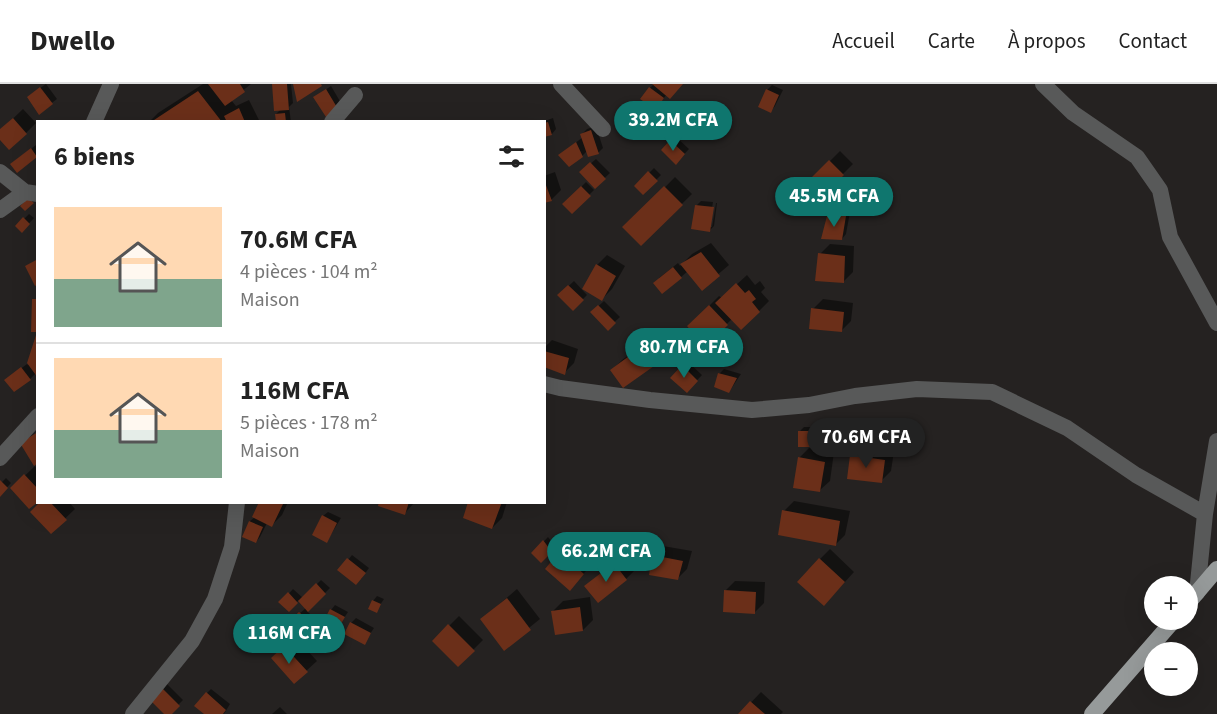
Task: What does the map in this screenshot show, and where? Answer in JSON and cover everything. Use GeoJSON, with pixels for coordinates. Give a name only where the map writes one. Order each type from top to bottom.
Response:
{"type":"FeatureCollection","features":[{"type":"Feature","properties":{"kind":"highway"},"geometry":{"type":"LineString","coordinates":[[1198,591],[1217,569]]}},
{"type":"Feature","properties":{"kind":"highway"},"geometry":{"type":"LineString","coordinates":[[1092,714],[1165,630]]}},
{"type":"Feature","properties":{"kind":"street"},"geometry":{"type":"LineString","coordinates":[[95,120],[111,84]]}},
{"type":"Feature","properties":{"kind":"street"},"geometry":{"type":"LineString","coordinates":[[561,84],[603,129]]}},
{"type":"Feature","properties":{"kind":"street"},"geometry":{"type":"LineString","coordinates":[[1043,84],[1073,113],[1137,157],[1160,190],[1170,237],[1217,323]]}},
{"type":"Feature","properties":{"kind":"street"},"geometry":{"type":"LineString","coordinates":[[334,120],[355,95]]}},
{"type":"Feature","properties":{"kind":"street"},"geometry":{"type":"LineString","coordinates":[[0,172],[32,193],[0,210]]}},
{"type":"Feature","properties":{"kind":"street"},"geometry":{"type":"LineString","coordinates":[[546,384],[650,400],[753,410],[809,405],[855,396],[917,389],[992,392],[1067,428],[1136,475],[1205,514]]}},
{"type":"Feature","properties":{"kind":"street"},"geometry":{"type":"LineString","coordinates":[[0,458],[36,418]]}},
{"type":"Feature","properties":{"kind":"street"},"geometry":{"type":"LineString","coordinates":[[1195,576],[1217,441]]}},
{"type":"Feature","properties":{"kind":"street"},"geometry":{"type":"LineString","coordinates":[[133,714],[192,640],[215,599],[232,547],[237,504]]}},
{"type":"Feature","properties":{"kind":"building"},"geometry":{"type":"Polygon","coordinates":[[[208,84],[240,84],[245,92],[225,106],[208,84]]]}},
{"type":"Feature","properties":{"kind":"building"},"geometry":{"type":"Polygon","coordinates":[[[272,84],[287,84],[289,110],[274,111],[272,84]]]}},
{"type":"Feature","properties":{"kind":"building"},"geometry":{"type":"Polygon","coordinates":[[[293,84],[321,84],[322,86],[297,102],[293,84]]]}},
{"type":"Feature","properties":{"kind":"building"},"geometry":{"type":"Polygon","coordinates":[[[652,84],[683,84],[670,99],[652,84]]]}},
{"type":"Feature","properties":{"kind":"building"},"geometry":{"type":"Polygon","coordinates":[[[40,87],[53,104],[39,115],[27,97],[40,87]]]}},
{"type":"Feature","properties":{"kind":"building"},"geometry":{"type":"Polygon","coordinates":[[[649,87],[664,98],[656,110],[640,99],[649,87]]]}},
{"type":"Feature","properties":{"kind":"building"},"geometry":{"type":"Polygon","coordinates":[[[326,89],[338,109],[326,117],[313,97],[326,89]]]}},
{"type":"Feature","properties":{"kind":"building"},"geometry":{"type":"Polygon","coordinates":[[[766,89],[779,95],[771,113],[758,107],[766,89]]]}},
{"type":"Feature","properties":{"kind":"building"},"geometry":{"type":"Polygon","coordinates":[[[198,91],[220,120],[154,120],[198,91]]]}},
{"type":"Feature","properties":{"kind":"building"},"geometry":{"type":"Polygon","coordinates":[[[239,108],[244,120],[226,120],[224,116],[239,108]]]}},
{"type":"Feature","properties":{"kind":"building"},"geometry":{"type":"Polygon","coordinates":[[[698,109],[710,122],[695,137],[683,124],[698,109]]]}},
{"type":"Feature","properties":{"kind":"building"},"geometry":{"type":"Polygon","coordinates":[[[285,113],[286,120],[276,120],[275,114],[285,113]]]}},
{"type":"Feature","properties":{"kind":"building"},"geometry":{"type":"Polygon","coordinates":[[[13,118],[27,134],[9,150],[0,140],[0,129],[13,118]]]}},
{"type":"Feature","properties":{"kind":"building"},"geometry":{"type":"Polygon","coordinates":[[[546,122],[548,122],[552,135],[546,136],[546,122]]]}},
{"type":"Feature","properties":{"kind":"building"},"geometry":{"type":"Polygon","coordinates":[[[591,130],[599,154],[588,157],[580,134],[591,130]]]}},
{"type":"Feature","properties":{"kind":"building"},"geometry":{"type":"Polygon","coordinates":[[[670,140],[685,154],[676,165],[661,150],[670,140]]]}},
{"type":"Feature","properties":{"kind":"building"},"geometry":{"type":"Polygon","coordinates":[[[576,142],[583,157],[569,167],[558,155],[576,142]]]}},
{"type":"Feature","properties":{"kind":"building"},"geometry":{"type":"Polygon","coordinates":[[[31,148],[36,156],[17,173],[10,164],[31,148]]]}},
{"type":"Feature","properties":{"kind":"building"},"geometry":{"type":"Polygon","coordinates":[[[829,160],[844,175],[824,195],[809,180],[829,160]]]}},
{"type":"Feature","properties":{"kind":"building"},"geometry":{"type":"Polygon","coordinates":[[[590,162],[606,179],[595,189],[579,172],[590,162]]]}},
{"type":"Feature","properties":{"kind":"building"},"geometry":{"type":"Polygon","coordinates":[[[648,171],[658,181],[643,195],[634,186],[648,171]]]}},
{"type":"Feature","properties":{"kind":"building"},"geometry":{"type":"Polygon","coordinates":[[[546,185],[552,201],[546,202],[546,185]]]}},
{"type":"Feature","properties":{"kind":"building"},"geometry":{"type":"Polygon","coordinates":[[[581,186],[591,196],[572,214],[562,204],[581,186]]]}},
{"type":"Feature","properties":{"kind":"building"},"geometry":{"type":"Polygon","coordinates":[[[664,186],[683,205],[641,246],[622,227],[664,186]]]}},
{"type":"Feature","properties":{"kind":"building"},"geometry":{"type":"Polygon","coordinates":[[[28,198],[34,203],[25,211],[20,206],[28,198]]]}},
{"type":"Feature","properties":{"kind":"building"},"geometry":{"type":"Polygon","coordinates":[[[835,199],[845,204],[843,212],[831,207],[835,199]]]}},
{"type":"Feature","properties":{"kind":"building"},"geometry":{"type":"Polygon","coordinates":[[[695,205],[714,207],[710,232],[691,229],[695,205]]]}},
{"type":"Feature","properties":{"kind":"building"},"geometry":{"type":"Polygon","coordinates":[[[827,216],[846,216],[842,240],[821,239],[827,216]]]}},
{"type":"Feature","properties":{"kind":"building"},"geometry":{"type":"Polygon","coordinates":[[[23,217],[30,224],[22,233],[15,226],[23,217]]]}},
{"type":"Feature","properties":{"kind":"building"},"geometry":{"type":"Polygon","coordinates":[[[701,252],[720,276],[702,291],[680,264],[701,252]]]}},
{"type":"Feature","properties":{"kind":"building"},"geometry":{"type":"Polygon","coordinates":[[[818,253],[845,256],[844,283],[815,281],[818,253]]]}},
{"type":"Feature","properties":{"kind":"building"},"geometry":{"type":"Polygon","coordinates":[[[36,260],[35,286],[25,266],[36,260]]]}},
{"type":"Feature","properties":{"kind":"building"},"geometry":{"type":"Polygon","coordinates":[[[596,264],[616,276],[602,301],[582,289],[596,264]]]}},
{"type":"Feature","properties":{"kind":"building"},"geometry":{"type":"Polygon","coordinates":[[[673,267],[682,278],[662,294],[653,283],[673,267]]]}},
{"type":"Feature","properties":{"kind":"building"},"geometry":{"type":"Polygon","coordinates":[[[736,283],[745,293],[749,290],[756,299],[752,302],[760,312],[741,330],[715,303],[736,283]]]}},
{"type":"Feature","properties":{"kind":"building"},"geometry":{"type":"Polygon","coordinates":[[[568,285],[584,300],[573,311],[557,295],[568,285]]]}},
{"type":"Feature","properties":{"kind":"building"},"geometry":{"type":"Polygon","coordinates":[[[32,299],[36,299],[36,332],[31,332],[32,299]]]}},
{"type":"Feature","properties":{"kind":"building"},"geometry":{"type":"Polygon","coordinates":[[[598,305],[616,323],[608,331],[590,312],[598,305]]]}},
{"type":"Feature","properties":{"kind":"building"},"geometry":{"type":"Polygon","coordinates":[[[709,305],[728,325],[705,347],[687,326],[709,305]]]}},
{"type":"Feature","properties":{"kind":"building"},"geometry":{"type":"Polygon","coordinates":[[[811,308],[844,312],[842,332],[809,329],[811,308]]]}},
{"type":"Feature","properties":{"kind":"building"},"geometry":{"type":"Polygon","coordinates":[[[36,335],[36,375],[27,363],[36,335]]]}},
{"type":"Feature","properties":{"kind":"building"},"geometry":{"type":"Polygon","coordinates":[[[651,340],[664,359],[623,388],[610,370],[651,340]]]}},
{"type":"Feature","properties":{"kind":"building"},"geometry":{"type":"Polygon","coordinates":[[[546,352],[569,358],[565,375],[546,368],[546,352]]]}},
{"type":"Feature","properties":{"kind":"building"},"geometry":{"type":"Polygon","coordinates":[[[682,365],[698,381],[687,393],[670,378],[682,365]]]}},
{"type":"Feature","properties":{"kind":"building"},"geometry":{"type":"Polygon","coordinates":[[[21,367],[31,380],[14,392],[4,380],[21,367]]]}},
{"type":"Feature","properties":{"kind":"building"},"geometry":{"type":"Polygon","coordinates":[[[718,373],[737,378],[729,393],[714,387],[718,373]]]}},
{"type":"Feature","properties":{"kind":"building"},"geometry":{"type":"Polygon","coordinates":[[[798,431],[820,431],[820,447],[798,447],[798,431]]]}},
{"type":"Feature","properties":{"kind":"building"},"geometry":{"type":"Polygon","coordinates":[[[36,433],[36,464],[34,466],[20,443],[36,433]]]}},
{"type":"Feature","properties":{"kind":"building"},"geometry":{"type":"Polygon","coordinates":[[[850,455],[885,460],[882,483],[847,479],[850,455]]]}},
{"type":"Feature","properties":{"kind":"building"},"geometry":{"type":"Polygon","coordinates":[[[798,457],[825,462],[820,492],[793,488],[798,457]]]}},
{"type":"Feature","properties":{"kind":"building"},"geometry":{"type":"Polygon","coordinates":[[[24,474],[36,487],[36,504],[29,509],[10,488],[24,474]]]}},
{"type":"Feature","properties":{"kind":"building"},"geometry":{"type":"Polygon","coordinates":[[[0,480],[8,488],[0,497],[0,480]]]}},
{"type":"Feature","properties":{"kind":"building"},"geometry":{"type":"Polygon","coordinates":[[[38,504],[52,504],[67,520],[51,534],[30,512],[38,504]]]}},
{"type":"Feature","properties":{"kind":"building"},"geometry":{"type":"Polygon","coordinates":[[[258,504],[283,504],[272,527],[252,517],[258,504]]]}},
{"type":"Feature","properties":{"kind":"building"},"geometry":{"type":"Polygon","coordinates":[[[378,504],[408,504],[405,515],[378,506],[378,504]]]}},
{"type":"Feature","properties":{"kind":"building"},"geometry":{"type":"Polygon","coordinates":[[[467,504],[501,504],[492,529],[463,518],[467,504]]]}},
{"type":"Feature","properties":{"kind":"building"},"geometry":{"type":"Polygon","coordinates":[[[782,510],[840,521],[836,546],[778,535],[782,510]]]}},
{"type":"Feature","properties":{"kind":"building"},"geometry":{"type":"Polygon","coordinates":[[[322,515],[337,523],[327,543],[312,535],[322,515]]]}},
{"type":"Feature","properties":{"kind":"building"},"geometry":{"type":"Polygon","coordinates":[[[249,521],[263,527],[256,543],[242,537],[249,521]]]}},
{"type":"Feature","properties":{"kind":"building"},"geometry":{"type":"Polygon","coordinates":[[[543,540],[552,552],[541,563],[531,553],[543,540]]]}},
{"type":"Feature","properties":{"kind":"building"},"geometry":{"type":"Polygon","coordinates":[[[559,552],[584,574],[570,591],[545,569],[559,552]]]}},
{"type":"Feature","properties":{"kind":"building"},"geometry":{"type":"Polygon","coordinates":[[[652,555],[683,561],[678,580],[649,575],[652,555]]]}},
{"type":"Feature","properties":{"kind":"building"},"geometry":{"type":"Polygon","coordinates":[[[347,558],[366,573],[356,585],[337,570],[347,558]]]}},
{"type":"Feature","properties":{"kind":"building"},"geometry":{"type":"Polygon","coordinates":[[[819,558],[845,582],[824,606],[797,582],[819,558]]]}},
{"type":"Feature","properties":{"kind":"building"},"geometry":{"type":"Polygon","coordinates":[[[614,563],[627,580],[598,603],[584,586],[614,563]]]}},
{"type":"Feature","properties":{"kind":"building"},"geometry":{"type":"Polygon","coordinates":[[[316,583],[326,594],[308,612],[298,601],[316,583]]]}},
{"type":"Feature","properties":{"kind":"building"},"geometry":{"type":"Polygon","coordinates":[[[724,590],[756,592],[755,614],[723,612],[724,590]]]}},
{"type":"Feature","properties":{"kind":"building"},"geometry":{"type":"Polygon","coordinates":[[[288,592],[298,603],[289,612],[278,602],[288,592]]]}},
{"type":"Feature","properties":{"kind":"building"},"geometry":{"type":"Polygon","coordinates":[[[507,598],[531,630],[504,651],[480,619],[507,598]]]}},
{"type":"Feature","properties":{"kind":"building"},"geometry":{"type":"Polygon","coordinates":[[[372,600],[381,604],[377,613],[368,609],[372,600]]]}},
{"type":"Feature","properties":{"kind":"building"},"geometry":{"type":"Polygon","coordinates":[[[580,607],[583,631],[555,635],[551,611],[580,607]]]}},
{"type":"Feature","properties":{"kind":"building"},"geometry":{"type":"Polygon","coordinates":[[[330,609],[345,617],[338,629],[323,622],[330,609]]]}},
{"type":"Feature","properties":{"kind":"building"},"geometry":{"type":"Polygon","coordinates":[[[299,612],[308,620],[288,639],[278,631],[299,612]]]}},
{"type":"Feature","properties":{"kind":"building"},"geometry":{"type":"Polygon","coordinates":[[[314,622],[327,637],[321,644],[306,629],[314,622]]]}},
{"type":"Feature","properties":{"kind":"building"},"geometry":{"type":"Polygon","coordinates":[[[350,622],[371,633],[365,645],[344,634],[350,622]]]}},
{"type":"Feature","properties":{"kind":"building"},"geometry":{"type":"Polygon","coordinates":[[[448,624],[475,651],[458,667],[432,641],[448,624]]]}},
{"type":"Feature","properties":{"kind":"building"},"geometry":{"type":"Polygon","coordinates":[[[284,646],[308,672],[294,684],[271,658],[284,646]]]}},
{"type":"Feature","properties":{"kind":"building"},"geometry":{"type":"Polygon","coordinates":[[[160,686],[180,706],[172,714],[164,714],[148,698],[160,686]]]}},
{"type":"Feature","properties":{"kind":"building"},"geometry":{"type":"Polygon","coordinates":[[[206,692],[226,710],[223,714],[204,714],[194,706],[206,692]]]}},
{"type":"Feature","properties":{"kind":"building"},"geometry":{"type":"Polygon","coordinates":[[[750,701],[765,714],[738,714],[750,701]]]}}]}
